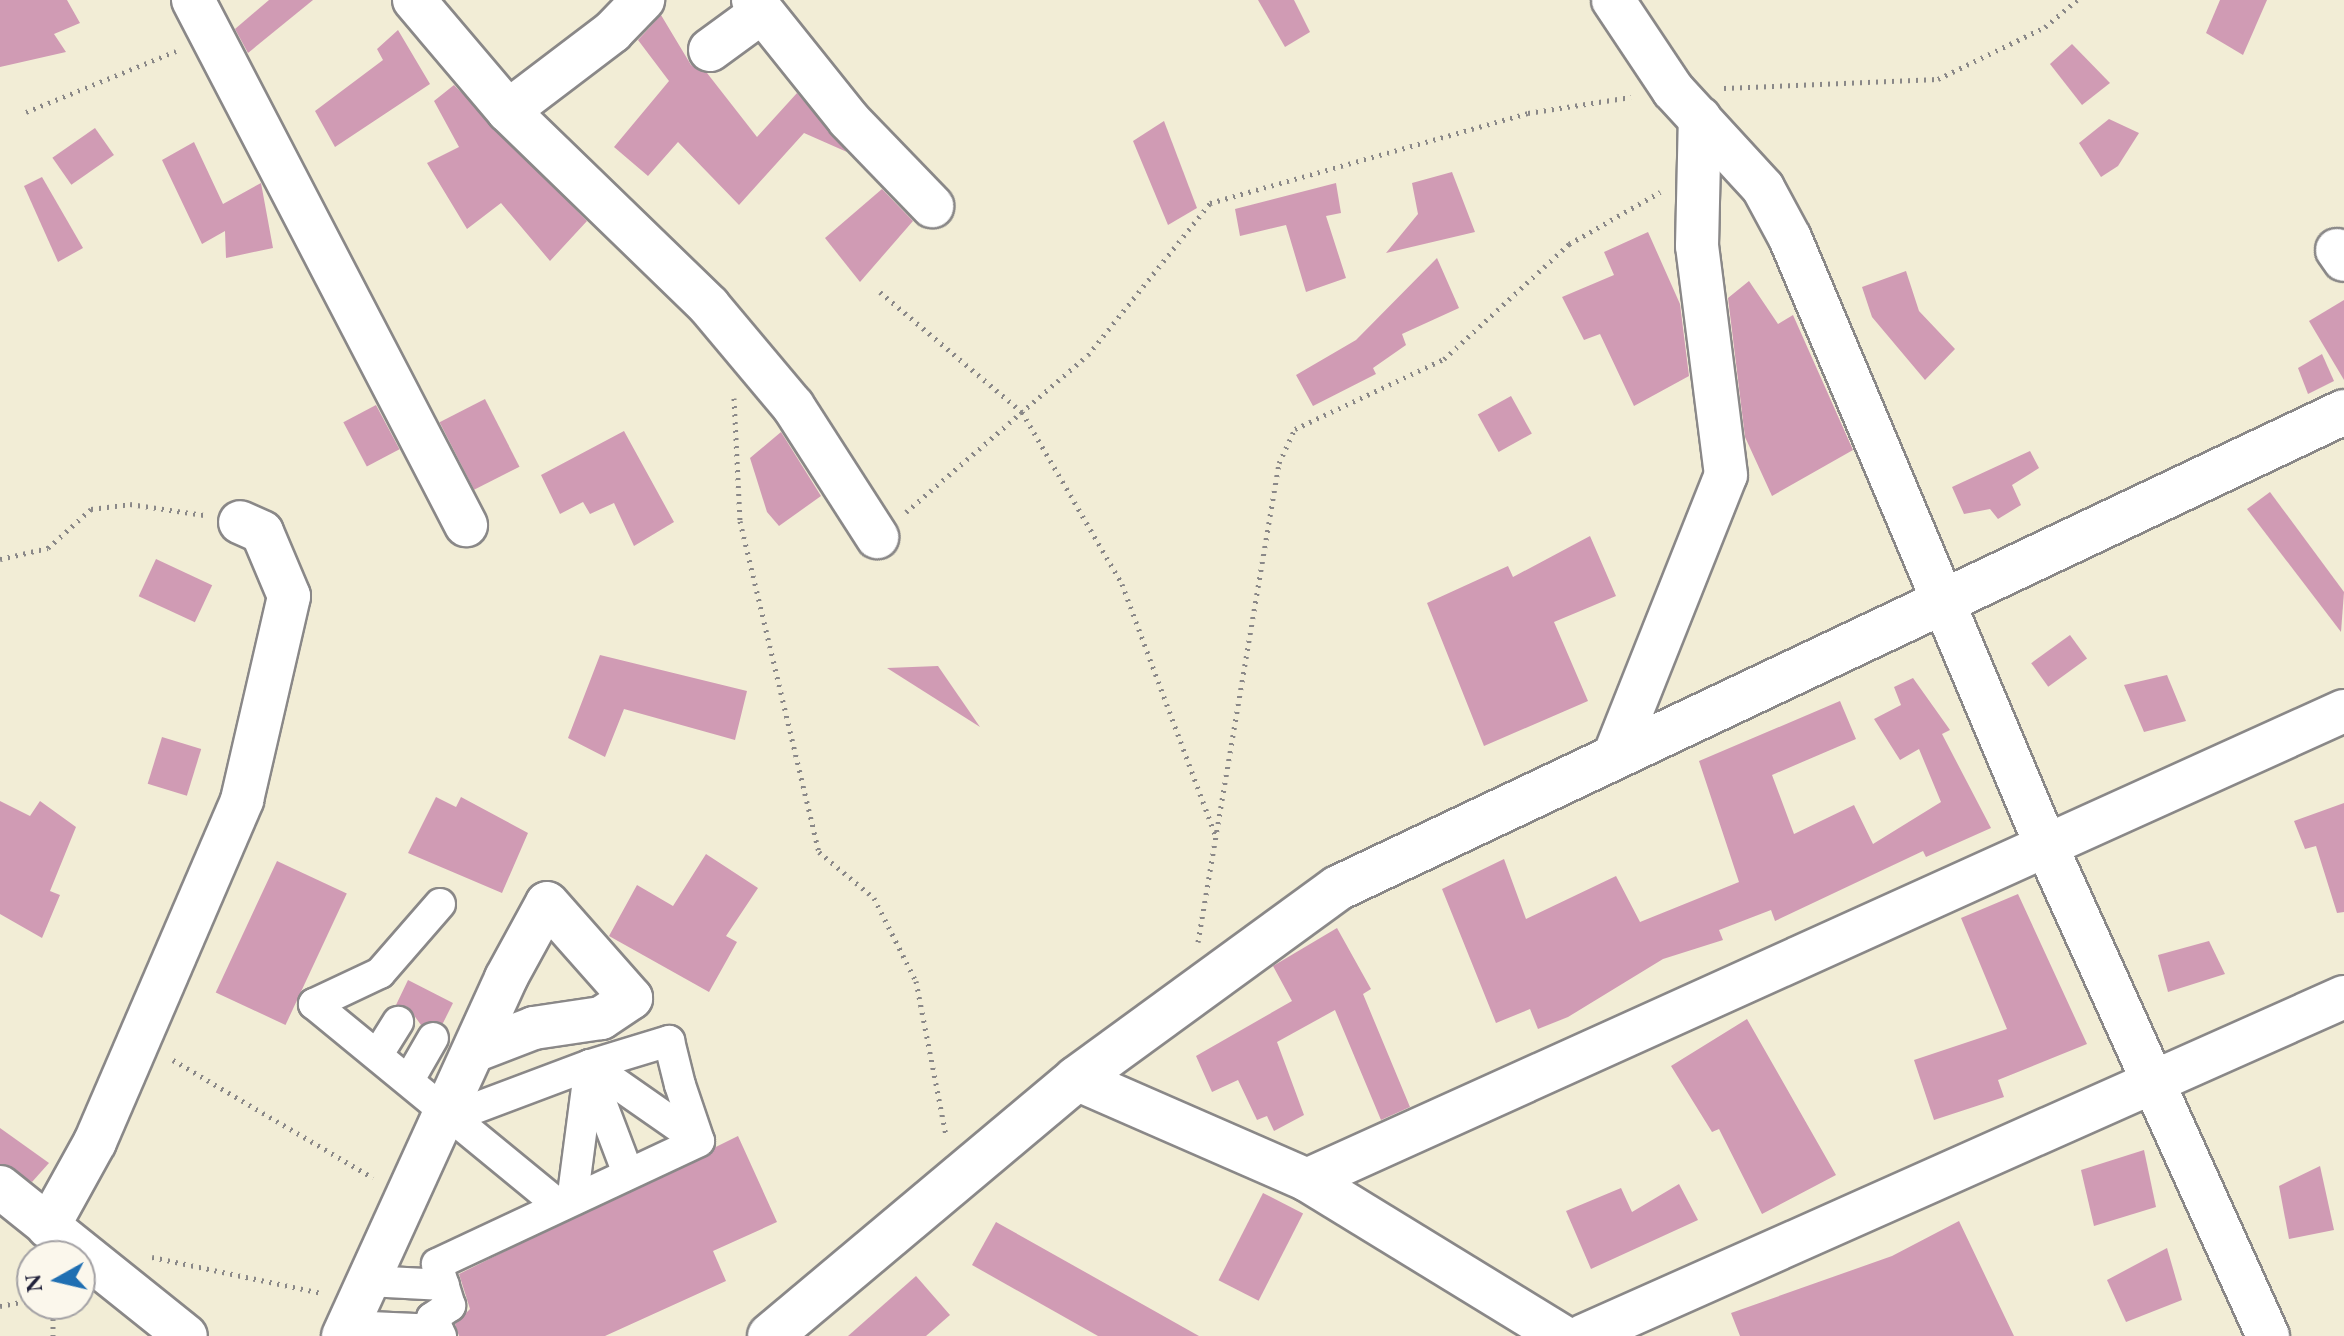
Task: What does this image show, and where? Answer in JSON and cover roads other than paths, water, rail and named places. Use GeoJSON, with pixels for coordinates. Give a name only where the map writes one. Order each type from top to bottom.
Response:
{"type":"FeatureCollection","features":[{"type":"Feature","properties":{"kind":"street"},"geometry":{"type":"LineString","coordinates":[[414,0],[508,111],[736,340],[793,406],[877,537]]}},
{"type":"Feature","properties":{"kind":"street"},"geometry":{"type":"LineString","coordinates":[[508,111],[612,32],[643,0]]}},
{"type":"Feature","properties":{"kind":"street"},"geometry":{"type":"LineString","coordinates":[[1613,0],[1687,104],[1763,188],[1790,238],[1945,599],[2045,843],[2155,1078],[2255,1332]]}},
{"type":"Feature","properties":{"kind":"street"},"geometry":{"type":"LineString","coordinates":[[710,50],[757,6],[849,120],[932,206]]}},
{"type":"Feature","properties":{"kind":"street"},"geometry":{"type":"LineString","coordinates":[[202,18],[293,181],[373,358],[466,525]]}},
{"type":"Feature","properties":{"kind":"street"},"geometry":{"type":"LineString","coordinates":[[1614,756],[1726,475],[1697,246],[1699,169],[1687,104]]}},
{"type":"Feature","properties":{"kind":"street"},"geometry":{"type":"LineString","coordinates":[[770,1336],[1076,1079],[1190,991],[1338,888],[2344,412]]}},
{"type":"Feature","properties":{"kind":"street"},"geometry":{"type":"LineString","coordinates":[[48,1227],[95,1142],[242,800],[289,596],[262,532],[240,522]]}},
{"type":"Feature","properties":{"kind":"street"},"geometry":{"type":"LineString","coordinates":[[1307,1180],[2045,843],[2344,711]]}},
{"type":"Feature","properties":{"kind":"street"},"geometry":{"type":"LineString","coordinates":[[440,904],[380,973],[314,1004],[564,1199]]}},
{"type":"Feature","properties":{"kind":"street"},"geometry":{"type":"LineString","coordinates":[[1583,1336],[2155,1078],[2344,997]]}},
{"type":"Feature","properties":{"kind":"street"},"geometry":{"type":"LineString","coordinates":[[378,1054],[398,1022]]}},
{"type":"Feature","properties":{"kind":"street"},"geometry":{"type":"LineString","coordinates":[[410,1078],[433,1038]]}},
{"type":"Feature","properties":{"kind":"street"},"geometry":{"type":"LineString","coordinates":[[452,1111],[669,1041],[699,1141]]}},
{"type":"Feature","properties":{"kind":"street"},"geometry":{"type":"LineString","coordinates":[[354,1312],[405,1196],[452,1111],[474,1051]]}},
{"type":"Feature","properties":{"kind":"street"},"geometry":{"type":"LineString","coordinates":[[589,1068],[699,1141]]}},
{"type":"Feature","properties":{"kind":"street"},"geometry":{"type":"LineString","coordinates":[[589,1068],[627,1171]]}},
{"type":"Feature","properties":{"kind":"street"},"geometry":{"type":"LineString","coordinates":[[564,1199],[589,1068]]}},
{"type":"Feature","properties":{"kind":"street"},"geometry":{"type":"LineString","coordinates":[[1076,1079],[1307,1180],[1562,1336]]}},
{"type":"Feature","properties":{"kind":"street"},"geometry":{"type":"LineString","coordinates":[[440,1333],[432,1318],[450,1306],[437,1264],[564,1199],[699,1141]]}},
{"type":"Feature","properties":{"kind":"street"},"geometry":{"type":"LineString","coordinates":[[0,1187],[186,1336]]}},
{"type":"Feature","properties":{"kind":"street"},"geometry":{"type":"LineString","coordinates":[[354,1312],[444,1285]]}},
{"type":"Feature","properties":{"kind":"street"},"geometry":{"type":"LineString","coordinates":[[354,1312],[440,1333]]}}]}
